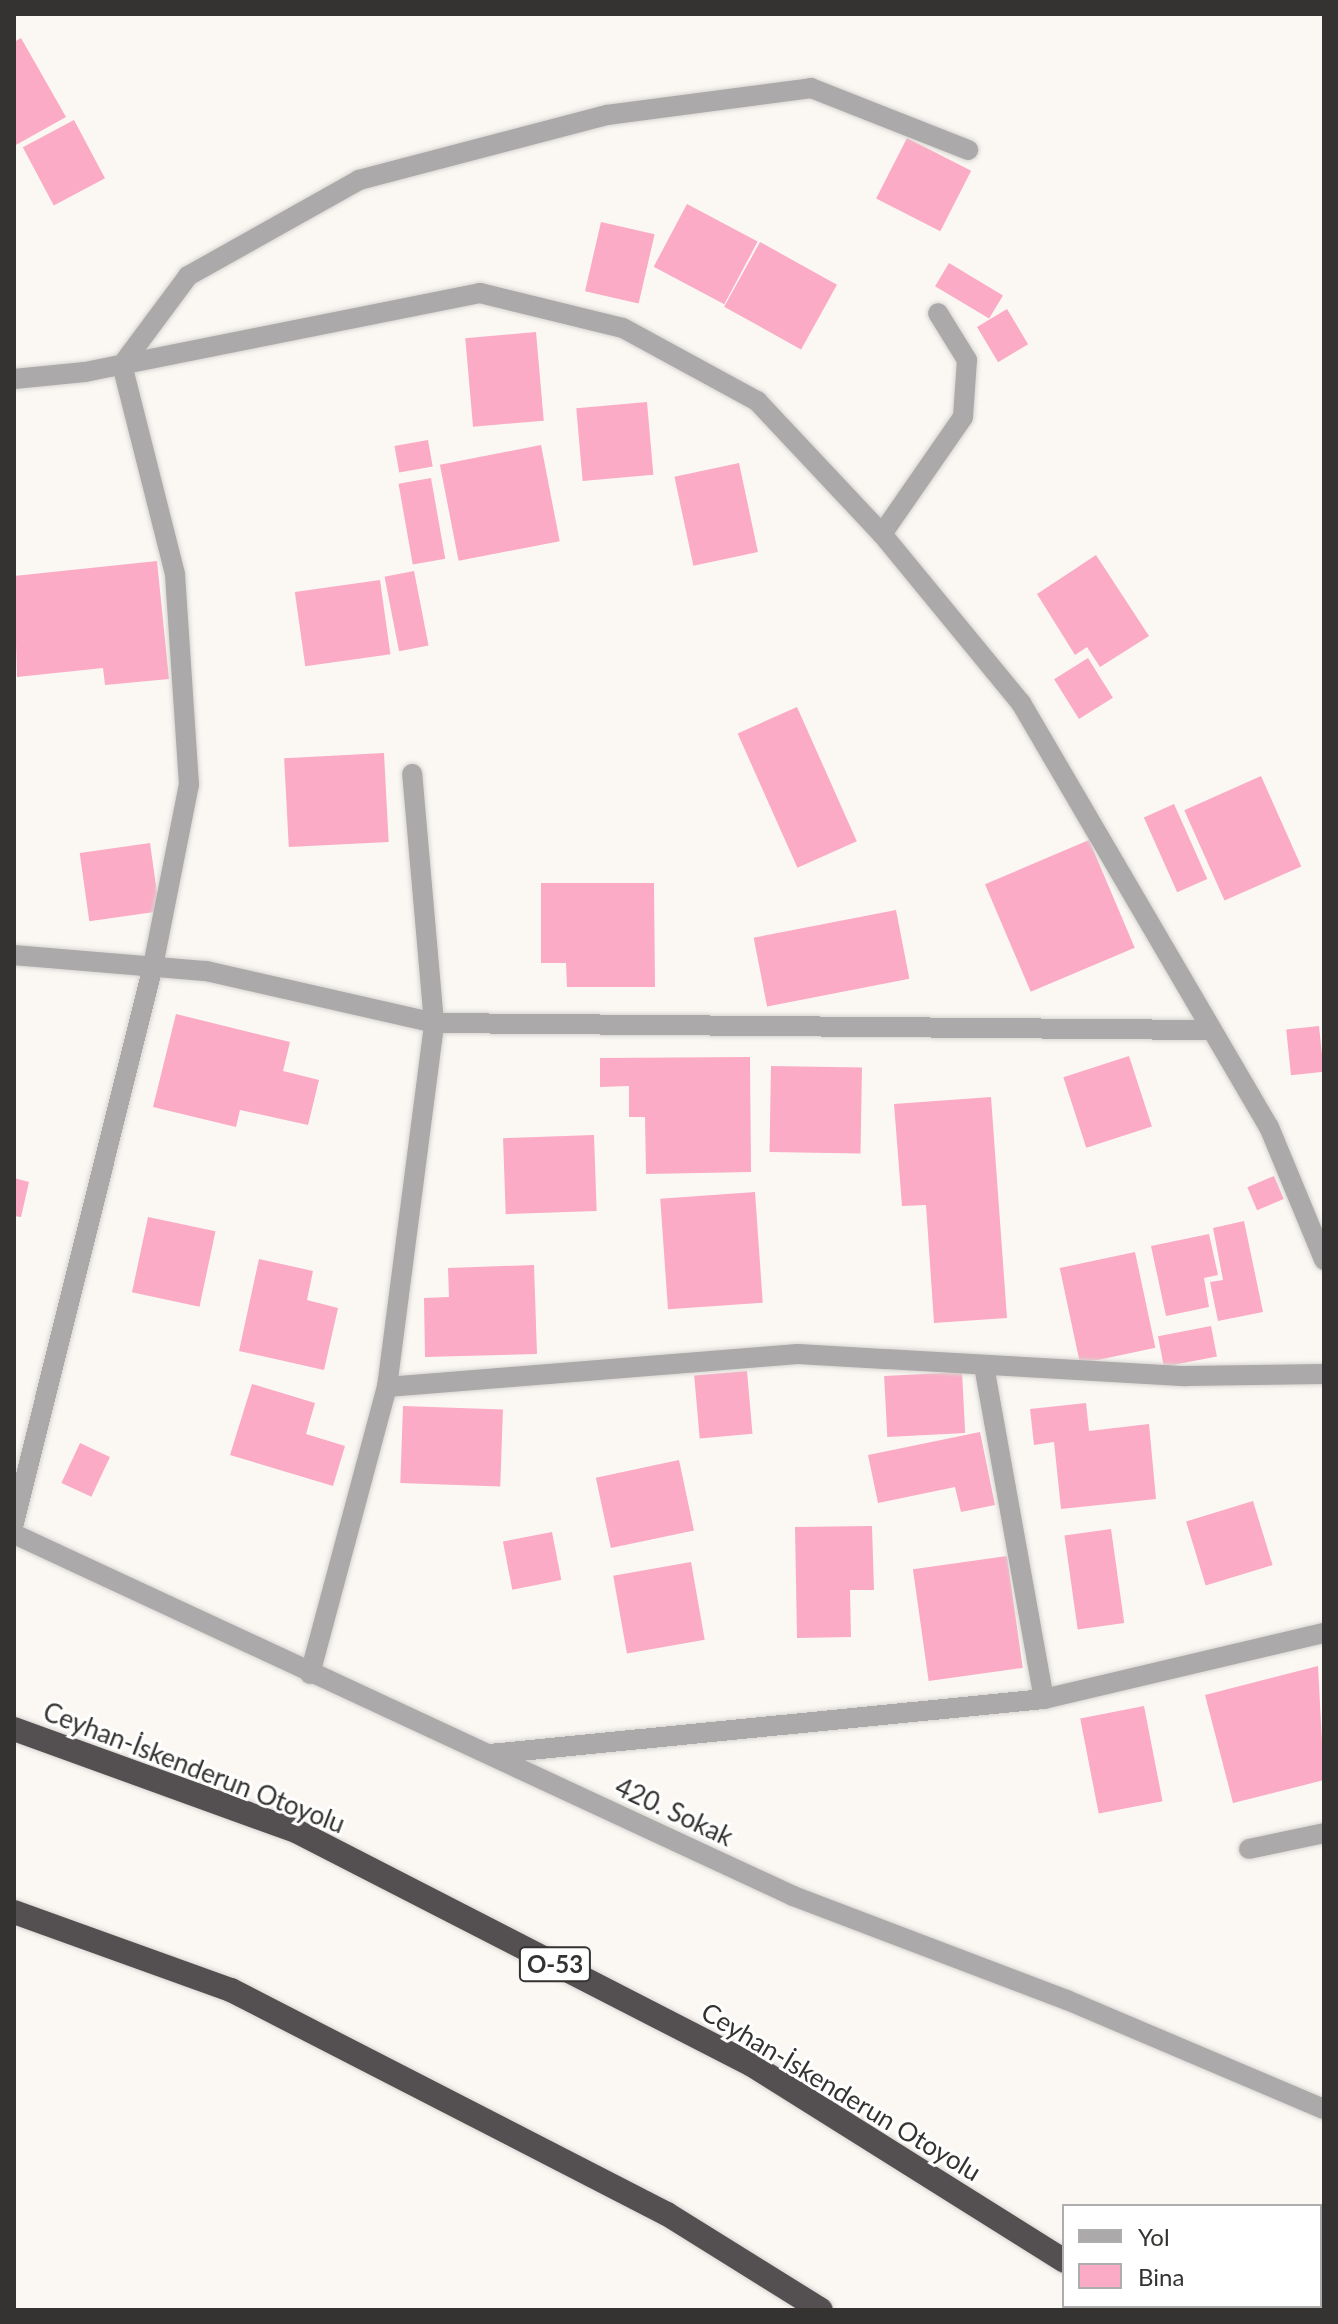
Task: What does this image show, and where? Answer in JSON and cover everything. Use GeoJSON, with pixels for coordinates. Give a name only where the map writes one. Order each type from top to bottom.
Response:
{"type":"FeatureCollection","features":[{"type":"Feature","properties":{"kind":"highway","name":"Ceyhan-İskenderun Otoyolu"},"geometry":{"type":"LineString","coordinates":[[14,1729],[298,1832],[752,2065],[1062,2260]]}},
{"type":"Feature","properties":{"kind":"highway"},"geometry":{"type":"LineString","coordinates":[[14,1912],[231,1990],[667,2214],[821,2310]]}},
{"type":"Feature","properties":{"kind":"street"},"geometry":{"type":"LineString","coordinates":[[122,365],[188,276],[359,180],[607,115],[811,88],[968,150]]}},
{"type":"Feature","properties":{"kind":"street"},"geometry":{"type":"LineString","coordinates":[[14,379],[122,365],[480,293],[623,328],[757,401],[882,534],[1021,703],[1209,1030],[1269,1127],[1324,1260]]}},
{"type":"Feature","properties":{"kind":"street"},"geometry":{"type":"LineString","coordinates":[[882,534],[963,417],[967,360],[938,313]]}},
{"type":"Feature","properties":{"kind":"street"},"geometry":{"type":"LineString","coordinates":[[14,1523],[153,966],[189,785],[175,574],[122,365]]}},
{"type":"Feature","properties":{"kind":"street"},"geometry":{"type":"LineString","coordinates":[[310,1674],[387,1387],[434,1023],[412,774]]}},
{"type":"Feature","properties":{"kind":"street"},"geometry":{"type":"LineString","coordinates":[[14,955],[206,971],[434,1023],[1209,1030]]}},
{"type":"Feature","properties":{"kind":"street"},"geometry":{"type":"LineString","coordinates":[[387,1387],[798,1354],[984,1366],[1324,1374]]}},
{"type":"Feature","properties":{"kind":"street"},"geometry":{"type":"LineString","coordinates":[[984,1366],[1044,1699]]}},
{"type":"Feature","properties":{"kind":"street","name":"420. Sokak"},"geometry":{"type":"LineString","coordinates":[[14,1534],[793,1896],[1067,2000],[1324,2109]]}},
{"type":"Feature","properties":{"kind":"street"},"geometry":{"type":"LineString","coordinates":[[488,1755],[1044,1699],[1324,1633]]}},
{"type":"Feature","properties":{"kind":"street"},"geometry":{"type":"LineString","coordinates":[[1249,1849],[1324,1833]]}},
{"type":"Feature","properties":{"kind":"building"},"geometry":{"type":"Polygon","coordinates":[[[21,38],[66,117],[14,146],[14,42],[21,38]]]}},
{"type":"Feature","properties":{"kind":"building"},"geometry":{"type":"Polygon","coordinates":[[[74,120],[105,178],[54,206],[23,147],[74,120]]]}},
{"type":"Feature","properties":{"kind":"building"},"geometry":{"type":"Polygon","coordinates":[[[907,138],[971,171],[940,231],[876,199],[907,138]]]}},
{"type":"Feature","properties":{"kind":"building"},"geometry":{"type":"Polygon","coordinates":[[[687,204],[758,242],[724,304],[654,267],[687,204]]]}},
{"type":"Feature","properties":{"kind":"building"},"geometry":{"type":"Polygon","coordinates":[[[601,222],[655,234],[639,304],[585,291],[601,222]]]}},
{"type":"Feature","properties":{"kind":"building"},"geometry":{"type":"Polygon","coordinates":[[[760,242],[837,285],[801,349],[724,307],[760,242]]]}},
{"type":"Feature","properties":{"kind":"building"},"geometry":{"type":"Polygon","coordinates":[[[949,263],[1003,295],[989,319],[935,286],[949,263]]]}},
{"type":"Feature","properties":{"kind":"building"},"geometry":{"type":"Polygon","coordinates":[[[1007,309],[1028,344],[998,362],[977,327],[1007,309]]]}},
{"type":"Feature","properties":{"kind":"building"},"geometry":{"type":"Polygon","coordinates":[[[536,332],[544,421],[473,427],[465,338],[536,332]]]}},
{"type":"Feature","properties":{"kind":"building"},"geometry":{"type":"Polygon","coordinates":[[[647,402],[653,475],[583,481],[576,408],[647,402]]]}},
{"type":"Feature","properties":{"kind":"building"},"geometry":{"type":"Polygon","coordinates":[[[428,440],[433,467],[399,472],[395,446],[428,440]]]}},
{"type":"Feature","properties":{"kind":"building"},"geometry":{"type":"Polygon","coordinates":[[[541,445],[560,541],[459,561],[440,465],[541,445]]]}},
{"type":"Feature","properties":{"kind":"building"},"geometry":{"type":"Polygon","coordinates":[[[739,463],[758,552],[693,566],[674,477],[739,463]]]}},
{"type":"Feature","properties":{"kind":"building"},"geometry":{"type":"Polygon","coordinates":[[[431,478],[445,559],[413,564],[399,484],[431,478]]]}},
{"type":"Feature","properties":{"kind":"building"},"geometry":{"type":"Polygon","coordinates":[[[1096,555],[1149,636],[1100,667],[1087,647],[1075,655],[1037,594],[1096,555]]]}},
{"type":"Feature","properties":{"kind":"building"},"geometry":{"type":"Polygon","coordinates":[[[157,561],[169,679],[105,685],[103,668],[17,677],[14,576],[157,561]]]}},
{"type":"Feature","properties":{"kind":"building"},"geometry":{"type":"Polygon","coordinates":[[[414,571],[429,646],[399,651],[385,577],[414,571]]]}},
{"type":"Feature","properties":{"kind":"building"},"geometry":{"type":"Polygon","coordinates":[[[380,580],[390,654],[305,666],[295,592],[380,580]]]}},
{"type":"Feature","properties":{"kind":"building"},"geometry":{"type":"Polygon","coordinates":[[[1088,658],[1113,698],[1079,719],[1054,679],[1088,658]]]}},
{"type":"Feature","properties":{"kind":"building"},"geometry":{"type":"Polygon","coordinates":[[[797,707],[857,841],[797,868],[738,733],[797,707]]]}},
{"type":"Feature","properties":{"kind":"building"},"geometry":{"type":"Polygon","coordinates":[[[384,753],[389,842],[289,847],[284,758],[384,753]]]}},
{"type":"Feature","properties":{"kind":"building"},"geometry":{"type":"Polygon","coordinates":[[[1261,776],[1301,866],[1225,901],[1184,810],[1261,776]]]}},
{"type":"Feature","properties":{"kind":"building"},"geometry":{"type":"Polygon","coordinates":[[[1174,804],[1207,879],[1177,892],[1144,817],[1174,804]]]}},
{"type":"Feature","properties":{"kind":"building"},"geometry":{"type":"Polygon","coordinates":[[[1089,840],[1135,948],[1031,992],[985,884],[1089,840]]]}},
{"type":"Feature","properties":{"kind":"building"},"geometry":{"type":"Polygon","coordinates":[[[150,843],[160,911],[89,921],[80,853],[150,843]]]}},
{"type":"Feature","properties":{"kind":"building"},"geometry":{"type":"Polygon","coordinates":[[[541,883],[654,883],[655,987],[567,987],[566,963],[541,963],[541,883]]]}},
{"type":"Feature","properties":{"kind":"building"},"geometry":{"type":"Polygon","coordinates":[[[896,910],[909,979],[767,1006],[754,938],[896,910]]]}},
{"type":"Feature","properties":{"kind":"building"},"geometry":{"type":"Polygon","coordinates":[[[176,1014],[290,1042],[283,1071],[319,1080],[308,1125],[240,1110],[236,1127],[153,1107],[176,1014]]]}},
{"type":"Feature","properties":{"kind":"building"},"geometry":{"type":"Polygon","coordinates":[[[1319,1026],[1324,1072],[1291,1075],[1286,1029],[1319,1026]]]}},
{"type":"Feature","properties":{"kind":"building"},"geometry":{"type":"Polygon","coordinates":[[[1129,1056],[1152,1126],[1086,1148],[1063,1077],[1129,1056]]]}},
{"type":"Feature","properties":{"kind":"building"},"geometry":{"type":"Polygon","coordinates":[[[750,1057],[751,1172],[646,1174],[645,1117],[629,1117],[629,1086],[600,1087],[600,1058],[750,1057]]]}},
{"type":"Feature","properties":{"kind":"building"},"geometry":{"type":"Polygon","coordinates":[[[771,1066],[862,1068],[860,1154],[769,1152],[771,1066]]]}},
{"type":"Feature","properties":{"kind":"building"},"geometry":{"type":"Polygon","coordinates":[[[991,1097],[1007,1318],[934,1323],[926,1205],[902,1206],[894,1104],[991,1097]]]}},
{"type":"Feature","properties":{"kind":"building"},"geometry":{"type":"Polygon","coordinates":[[[594,1135],[597,1211],[506,1214],[503,1138],[594,1135]]]}},
{"type":"Feature","properties":{"kind":"building"},"geometry":{"type":"Polygon","coordinates":[[[1274,1176],[1284,1199],[1257,1210],[1247,1187],[1274,1176]]]}},
{"type":"Feature","properties":{"kind":"building"},"geometry":{"type":"Polygon","coordinates":[[[14,1178],[29,1182],[21,1217],[14,1216],[14,1178]]]}},
{"type":"Feature","properties":{"kind":"building"},"geometry":{"type":"Polygon","coordinates":[[[755,1192],[763,1303],[668,1309],[660,1199],[755,1192]]]}},
{"type":"Feature","properties":{"kind":"building"},"geometry":{"type":"Polygon","coordinates":[[[148,1217],[215,1231],[199,1307],[132,1292],[148,1217]]]}},
{"type":"Feature","properties":{"kind":"building"},"geometry":{"type":"Polygon","coordinates":[[[1244,1221],[1263,1312],[1218,1321],[1210,1282],[1223,1280],[1213,1228],[1244,1221]]]}},
{"type":"Feature","properties":{"kind":"building"},"geometry":{"type":"Polygon","coordinates":[[[1209,1234],[1218,1275],[1204,1278],[1209,1307],[1166,1316],[1151,1246],[1209,1234]]]}},
{"type":"Feature","properties":{"kind":"building"},"geometry":{"type":"Polygon","coordinates":[[[1135,1252],[1155,1348],[1080,1364],[1060,1268],[1135,1252]]]}},
{"type":"Feature","properties":{"kind":"building"},"geometry":{"type":"Polygon","coordinates":[[[259,1259],[313,1271],[307,1300],[338,1308],[324,1370],[239,1351],[259,1259]]]}},
{"type":"Feature","properties":{"kind":"building"},"geometry":{"type":"Polygon","coordinates":[[[534,1265],[537,1354],[425,1357],[424,1298],[449,1297],[448,1268],[534,1265]]]}},
{"type":"Feature","properties":{"kind":"building"},"geometry":{"type":"Polygon","coordinates":[[[1211,1326],[1217,1356],[1164,1367],[1158,1336],[1211,1326]]]}},
{"type":"Feature","properties":{"kind":"building"},"geometry":{"type":"Polygon","coordinates":[[[747,1371],[752,1434],[700,1438],[694,1376],[747,1371]]]}},
{"type":"Feature","properties":{"kind":"building"},"geometry":{"type":"Polygon","coordinates":[[[962,1372],[965,1433],[887,1437],[884,1376],[962,1372]]]}},
{"type":"Feature","properties":{"kind":"building"},"geometry":{"type":"Polygon","coordinates":[[[252,1384],[315,1403],[306,1434],[345,1446],[333,1486],[230,1455],[252,1384]]]}},
{"type":"Feature","properties":{"kind":"building"},"geometry":{"type":"Polygon","coordinates":[[[1086,1403],[1089,1431],[1149,1424],[1156,1499],[1061,1509],[1054,1442],[1034,1445],[1030,1409],[1086,1403]]]}},
{"type":"Feature","properties":{"kind":"building"},"geometry":{"type":"Polygon","coordinates":[[[403,1406],[503,1409],[500,1486],[400,1483],[403,1406]]]}},
{"type":"Feature","properties":{"kind":"building"},"geometry":{"type":"Polygon","coordinates":[[[980,1432],[995,1505],[961,1512],[955,1487],[878,1503],[868,1455],[980,1432]]]}},
{"type":"Feature","properties":{"kind":"building"},"geometry":{"type":"Polygon","coordinates":[[[80,1443],[110,1457],[91,1497],[61,1483],[80,1443]]]}},
{"type":"Feature","properties":{"kind":"building"},"geometry":{"type":"Polygon","coordinates":[[[679,1460],[694,1530],[611,1548],[596,1478],[679,1460]]]}},
{"type":"Feature","properties":{"kind":"building"},"geometry":{"type":"Polygon","coordinates":[[[1253,1501],[1273,1565],[1206,1586],[1186,1521],[1253,1501]]]}},
{"type":"Feature","properties":{"kind":"building"},"geometry":{"type":"Polygon","coordinates":[[[872,1526],[874,1590],[850,1590],[851,1637],[797,1638],[795,1527],[872,1526]]]}},
{"type":"Feature","properties":{"kind":"building"},"geometry":{"type":"Polygon","coordinates":[[[1111,1529],[1124,1623],[1078,1630],[1064,1536],[1111,1529]]]}},
{"type":"Feature","properties":{"kind":"building"},"geometry":{"type":"Polygon","coordinates":[[[552,1532],[561,1580],[512,1590],[503,1542],[552,1532]]]}},
{"type":"Feature","properties":{"kind":"building"},"geometry":{"type":"Polygon","coordinates":[[[1007,1556],[1023,1668],[929,1681],[913,1569],[1007,1556]]]}},
{"type":"Feature","properties":{"kind":"building"},"geometry":{"type":"Polygon","coordinates":[[[691,1562],[705,1640],[627,1654],[613,1576],[691,1562]]]}},
{"type":"Feature","properties":{"kind":"building"},"geometry":{"type":"Polygon","coordinates":[[[1318,1666],[1324,1780],[1233,1803],[1205,1695],[1318,1666]]]}},
{"type":"Feature","properties":{"kind":"building"},"geometry":{"type":"Polygon","coordinates":[[[1144,1706],[1163,1801],[1099,1814],[1080,1718],[1144,1706]]]}}]}
